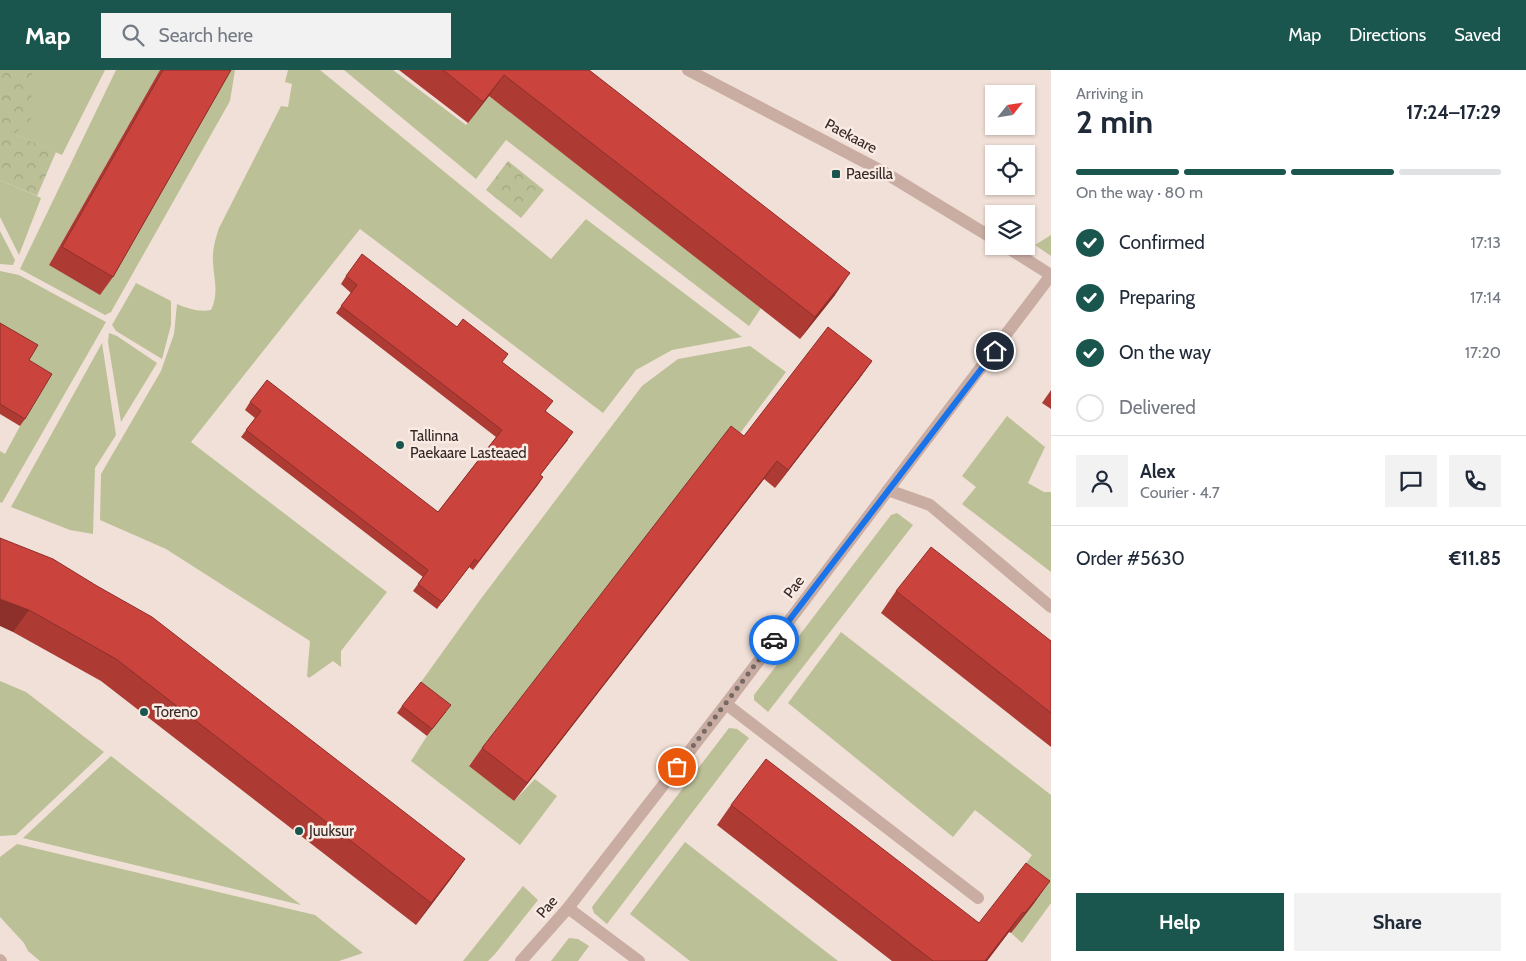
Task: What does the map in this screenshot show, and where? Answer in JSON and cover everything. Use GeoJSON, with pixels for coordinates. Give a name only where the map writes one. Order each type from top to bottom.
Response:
{"type":"FeatureCollection","features":[{"type":"Feature","properties":{"kind":"street","name":"Paekaare"},"geometry":{"type":"LineString","coordinates":[[688,70],[882,170],[985,233]]}},
{"type":"Feature","properties":{"kind":"street"},"geometry":{"type":"LineString","coordinates":[[1019,255],[1051,275]]}},
{"type":"Feature","properties":{"kind":"street","name":"Pae"},"geometry":{"type":"LineString","coordinates":[[521,961],[568,908],[726,704],[1051,275]]}},
{"type":"Feature","properties":{"kind":"street"},"geometry":{"type":"LineString","coordinates":[[888,490],[930,504],[1051,607]]}},
{"type":"Feature","properties":{"kind":"street"},"geometry":{"type":"LineString","coordinates":[[726,704],[978,898]]}},
{"type":"Feature","properties":{"kind":"street"},"geometry":{"type":"LineString","coordinates":[[568,908],[639,961]]}},
{"type":"Feature","properties":{"kind":"green space"},"geometry":{"type":"Polygon","coordinates":[[[0,70],[105,70],[62,155],[14,134],[0,70]]]}},
{"type":"Feature","properties":{"kind":"green space"},"geometry":{"type":"Polygon","coordinates":[[[0,70],[32,70],[31,119],[14,134],[56,152],[37,196],[0,180],[0,70]]]}},
{"type":"Feature","properties":{"kind":"green space"},"geometry":{"type":"Polygon","coordinates":[[[116,70],[160,70],[49,265],[211,70],[235,70],[230,101],[111,312],[105,315],[20,269],[116,70]]]}},
{"type":"Feature","properties":{"kind":"green space"},"geometry":{"type":"Polygon","coordinates":[[[288,70],[320,70],[551,259],[586,219],[742,337],[672,350],[636,370],[603,413],[360,229],[191,442],[387,592],[341,651],[341,667],[333,661],[309,678],[307,676],[310,641],[166,549],[100,520],[101,474],[161,371],[174,334],[177,304],[194,310],[211,310],[215,298],[213,254],[219,228],[281,106],[288,107],[292,84],[285,82],[288,70]]]}},
{"type":"Feature","properties":{"kind":"green space"},"geometry":{"type":"Polygon","coordinates":[[[344,70],[393,70],[466,125],[489,96],[761,308],[749,326],[506,140],[476,179],[344,70]]]}},
{"type":"Feature","properties":{"kind":"green space"},"geometry":{"type":"Polygon","coordinates":[[[508,161],[544,190],[521,218],[486,190],[508,161]]]}},
{"type":"Feature","properties":{"kind":"green space"},"geometry":{"type":"Polygon","coordinates":[[[0,180],[41,198],[19,255],[0,217],[0,180]]]}},
{"type":"Feature","properties":{"kind":"green space"},"geometry":{"type":"Polygon","coordinates":[[[0,231],[15,260],[13,265],[0,264],[0,231]]]}},
{"type":"Feature","properties":{"kind":"green space"},"geometry":{"type":"Polygon","coordinates":[[[1051,235],[1051,256],[1035,245],[1051,235]]]}},
{"type":"Feature","properties":{"kind":"green space"},"geometry":{"type":"Polygon","coordinates":[[[0,271],[19,275],[106,322],[2,503],[0,502],[0,451],[5,454],[47,382],[0,333],[0,271]]]}},
{"type":"Feature","properties":{"kind":"green space"},"geometry":{"type":"Polygon","coordinates":[[[136,283],[171,301],[171,325],[162,359],[116,331],[112,325],[136,283]]]}},
{"type":"Feature","properties":{"kind":"green space"},"geometry":{"type":"Polygon","coordinates":[[[109,333],[117,336],[157,363],[121,422],[108,342],[109,333]]]}},
{"type":"Feature","properties":{"kind":"green space"},"geometry":{"type":"Polygon","coordinates":[[[102,343],[116,435],[95,468],[93,534],[70,530],[11,507],[102,343]]]}},
{"type":"Feature","properties":{"kind":"green space"},"geometry":{"type":"Polygon","coordinates":[[[750,346],[786,372],[729,448],[469,765],[514,801],[535,779],[557,796],[520,845],[411,761],[445,713],[416,689],[480,600],[642,386],[678,359],[750,346]]]}},
{"type":"Feature","properties":{"kind":"green space"},"geometry":{"type":"Polygon","coordinates":[[[1007,416],[1045,447],[1028,483],[1044,492],[1051,492],[1051,572],[962,504],[976,487],[962,476],[1007,416]]]}},
{"type":"Feature","properties":{"kind":"green space"},"geometry":{"type":"Polygon","coordinates":[[[897,513],[913,525],[768,712],[754,700],[754,695],[891,515],[897,513]]]}},
{"type":"Feature","properties":{"kind":"green space"},"geometry":{"type":"Polygon","coordinates":[[[841,632],[1051,795],[1051,903],[1022,943],[1011,933],[1035,902],[1012,883],[1032,855],[975,810],[953,837],[788,703],[841,632]]]}},
{"type":"Feature","properties":{"kind":"green space"},"geometry":{"type":"Polygon","coordinates":[[[0,681],[26,692],[104,752],[16,835],[0,836],[0,681]]]}},
{"type":"Feature","properties":{"kind":"green space"},"geometry":{"type":"Polygon","coordinates":[[[729,728],[737,729],[749,738],[607,924],[594,913],[592,907],[729,728]]]}},
{"type":"Feature","properties":{"kind":"green space"},"geometry":{"type":"Polygon","coordinates":[[[111,756],[301,905],[23,838],[111,756]]]}},
{"type":"Feature","properties":{"kind":"green space"},"geometry":{"type":"Polygon","coordinates":[[[685,842],[838,961],[690,961],[630,914],[685,842]]]}},
{"type":"Feature","properties":{"kind":"green space"},"geometry":{"type":"Polygon","coordinates":[[[17,844],[315,915],[363,953],[339,961],[40,961],[28,951],[24,943],[0,917],[0,857],[17,844]]]}},
{"type":"Feature","properties":{"kind":"green space"},"geometry":{"type":"Polygon","coordinates":[[[523,886],[538,900],[495,954],[488,961],[463,961],[523,886]]]}},
{"type":"Feature","properties":{"kind":"green space"},"geometry":{"type":"Polygon","coordinates":[[[569,938],[578,939],[589,946],[578,961],[551,961],[569,938]]]}},
{"type":"Feature","properties":{"kind":"building"},"geometry":{"type":"Polygon","coordinates":[[[163,70],[231,70],[113,277],[62,247],[163,70]]]}},
{"type":"Feature","properties":{"kind":"building"},"geometry":{"type":"Polygon","coordinates":[[[443,70],[589,70],[850,273],[815,317],[504,75],[483,102],[443,70]]]}},
{"type":"Feature","properties":{"kind":"building"},"geometry":{"type":"Polygon","coordinates":[[[362,254],[457,327],[463,319],[508,354],[502,362],[553,401],[545,411],[573,432],[540,475],[543,477],[478,562],[475,559],[442,602],[418,584],[428,570],[246,430],[261,411],[250,402],[267,380],[438,512],[502,430],[341,306],[357,285],[346,276],[362,254]]]}},
{"type":"Feature","properties":{"kind":"building"},"geometry":{"type":"Polygon","coordinates":[[[0,323],[38,345],[29,360],[52,374],[25,419],[0,404],[0,323]]]}},
{"type":"Feature","properties":{"kind":"building"},"geometry":{"type":"Polygon","coordinates":[[[828,327],[872,361],[788,470],[777,461],[527,783],[482,748],[731,426],[744,436],[828,327]]]}},
{"type":"Feature","properties":{"kind":"building"},"geometry":{"type":"Polygon","coordinates":[[[0,538],[53,559],[152,617],[465,859],[431,903],[116,659],[29,610],[0,599],[0,538]]]}},
{"type":"Feature","properties":{"kind":"building"},"geometry":{"type":"Polygon","coordinates":[[[931,547],[1051,641],[1051,713],[896,591],[931,547]]]}},
{"type":"Feature","properties":{"kind":"building"},"geometry":{"type":"Polygon","coordinates":[[[421,682],[451,705],[432,729],[402,706],[421,682]]]}},
{"type":"Feature","properties":{"kind":"building"},"geometry":{"type":"Polygon","coordinates":[[[766,759],[979,923],[1026,863],[1050,881],[985,961],[933,961],[731,805],[766,759]]]}},
{"type":"Feature","properties":{"kind":"way so far"},"geometry":{"type":"LineString","coordinates":[[677,767],[774,640]]}},
{"type":"Feature","properties":{"kind":"place","name":"Paesilla"},"geometry":{"type":"Point","coordinates":[836,174]}},
{"type":"Feature","properties":{"kind":"place","name":"Tallinna Paekaare Lasteaed"},"geometry":{"type":"Point","coordinates":[400,445]}},
{"type":"Feature","properties":{"kind":"place","name":"Toreno"},"geometry":{"type":"Point","coordinates":[144,712]}},
{"type":"Feature","properties":{"kind":"place","name":"Juuksur"},"geometry":{"type":"Point","coordinates":[299,831]}},
{"type":"Feature","properties":{"kind":"route"},"geometry":{"type":"LineString","coordinates":[[774,640],[995,351]]}}]}
